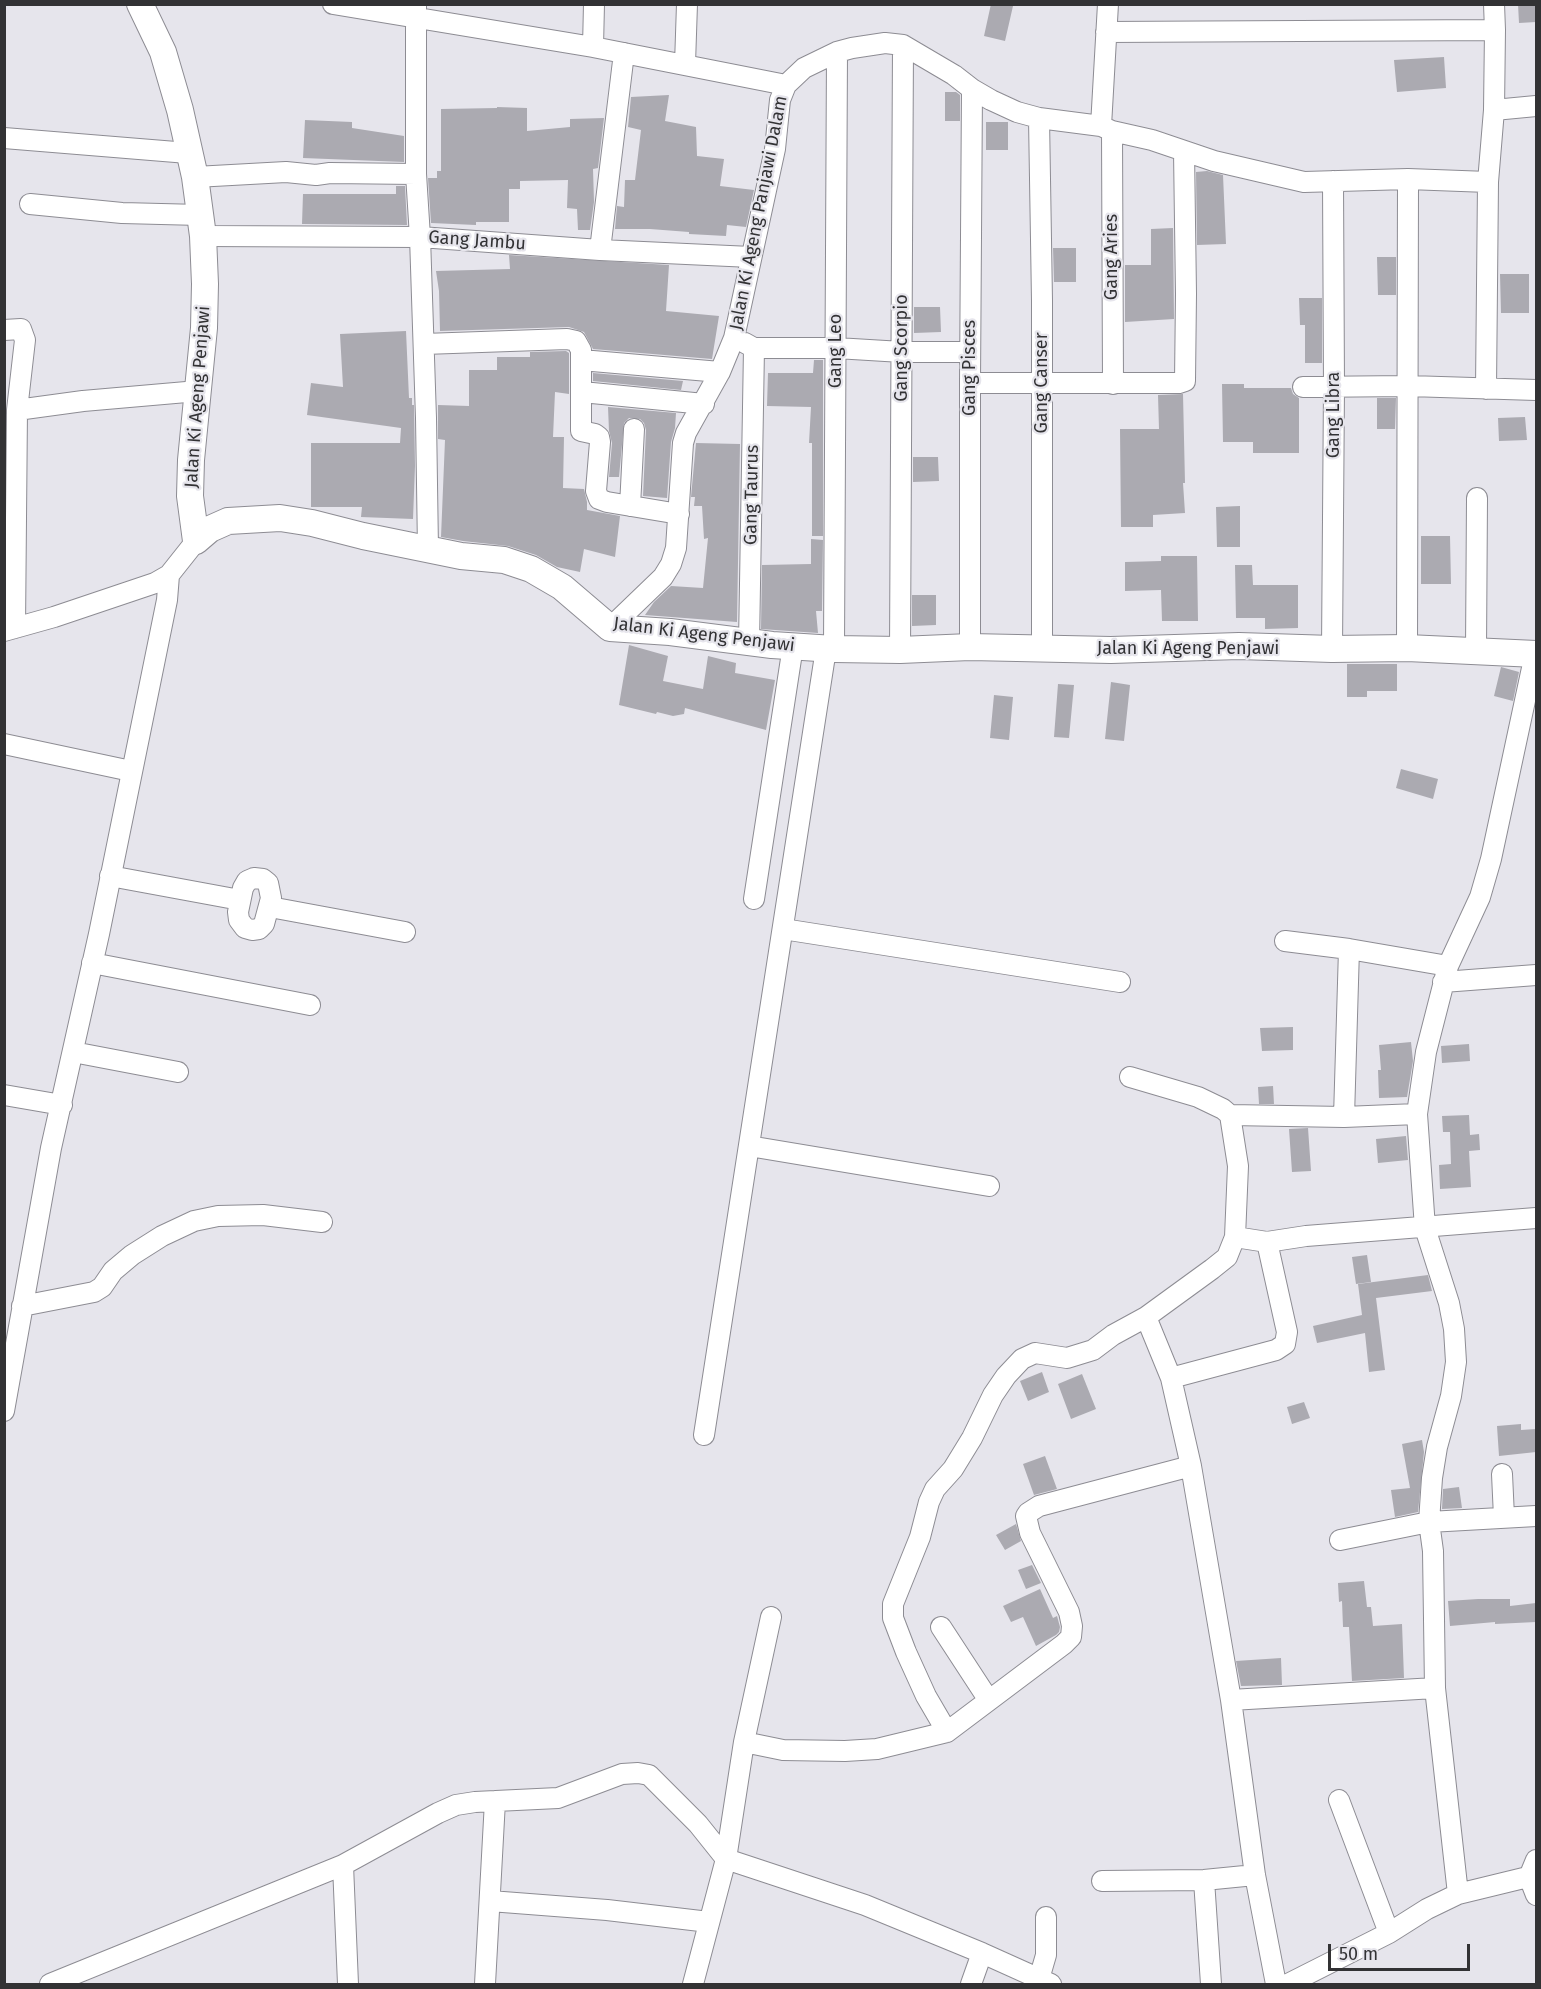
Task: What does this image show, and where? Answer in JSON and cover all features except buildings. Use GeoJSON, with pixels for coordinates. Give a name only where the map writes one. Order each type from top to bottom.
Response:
{"type":"FeatureCollection","features":[{"type":"Feature","properties":{"kind":"main road","name":"Jalan Ki Ageng Penjawi"},"geometry":{"type":"LineString","coordinates":[[140,4],[163,52],[180,110],[201,226],[205,295],[190,496],[196,541]]}},
{"type":"Feature","properties":{"kind":"main road","name":"Jalan Ki Ageng Penjawi"},"geometry":{"type":"LineString","coordinates":[[196,541],[210,529],[228,521],[280,518],[312,523],[363,537],[461,556],[504,560],[531,569],[562,587],[610,628],[670,632],[749,643],[830,649],[900,650],[970,647],[1111,650],[1239,646],[1332,649],[1407,648],[1536,654]]}},
{"type":"Feature","properties":{"kind":"street"},"geometry":{"type":"LineString","coordinates":[[333,4],[416,11],[786,85],[804,68],[837,52],[870,45],[903,45],[1004,107],[1039,118],[1106,128],[1152,140],[1214,161],[1304,182],[1408,179],[1488,182]]}},
{"type":"Feature","properties":{"kind":"street"},"geometry":{"type":"LineString","coordinates":[[593,47],[594,4]]}},
{"type":"Feature","properties":{"kind":"street"},"geometry":{"type":"LineString","coordinates":[[686,64],[687,4]]}},
{"type":"Feature","properties":{"kind":"street","name":"Gang Aries"},"geometry":{"type":"LineString","coordinates":[[1108,4],[1106,128],[1113,384]]}},
{"type":"Feature","properties":{"kind":"street"},"geometry":{"type":"LineString","coordinates":[[1486,389],[1488,182],[1494,110],[1494,4]]}},
{"type":"Feature","properties":{"kind":"street"},"geometry":{"type":"LineString","coordinates":[[416,11],[416,174],[424,344],[428,549]]}},
{"type":"Feature","properties":{"kind":"street"},"geometry":{"type":"LineString","coordinates":[[1106,32],[1495,30]]}},
{"type":"Feature","properties":{"kind":"street","name":"Gang Scorpio"},"geometry":{"type":"LineString","coordinates":[[900,650],[903,45]]}},
{"type":"Feature","properties":{"kind":"street","name":"Gang Leo"},"geometry":{"type":"LineString","coordinates":[[704,1436],[783,929],[830,649],[836,348],[837,52]]}},
{"type":"Feature","properties":{"kind":"street"},"geometry":{"type":"LineString","coordinates":[[600,250],[624,53]]}},
{"type":"Feature","properties":{"kind":"street","name":"Jalan Ki Ageng Panjawi Dalam"},"geometry":{"type":"LineString","coordinates":[[610,628],[663,577],[671,564],[676,548],[683,443],[720,372],[734,338],[775,149],[780,100],[786,85]]}},
{"type":"Feature","properties":{"kind":"street","name":"Gang Pisces"},"geometry":{"type":"LineString","coordinates":[[970,647],[972,89]]}},
{"type":"Feature","properties":{"kind":"street"},"geometry":{"type":"LineString","coordinates":[[1494,110],[1536,106]]}},
{"type":"Feature","properties":{"kind":"street","name":"Gang Canser"},"geometry":{"type":"LineString","coordinates":[[1039,118],[1042,301],[1042,649]]}},
{"type":"Feature","properties":{"kind":"street"},"geometry":{"type":"LineString","coordinates":[[4,138],[191,165],[316,175],[330,173],[416,174]]}},
{"type":"Feature","properties":{"kind":"street"},"geometry":{"type":"LineString","coordinates":[[970,383],[1113,384],[1185,381],[1184,152]]}},
{"type":"Feature","properties":{"kind":"street"},"geometry":{"type":"LineString","coordinates":[[1407,648],[1408,179]]}},
{"type":"Feature","properties":{"kind":"street","name":"Gang Libra"},"geometry":{"type":"LineString","coordinates":[[1332,649],[1333,181]]}},
{"type":"Feature","properties":{"kind":"street","name":"Gang Jambu"},"geometry":{"type":"LineString","coordinates":[[30,204],[122,213],[201,226],[751,257]]}},
{"type":"Feature","properties":{"kind":"street"},"geometry":{"type":"LineString","coordinates":[[4,330],[21,329],[25,340],[17,410],[10,629],[130,592],[169,575],[196,541]]}},
{"type":"Feature","properties":{"kind":"street"},"geometry":{"type":"LineString","coordinates":[[734,338],[754,348],[970,352]]}},
{"type":"Feature","properties":{"kind":"street"},"geometry":{"type":"LineString","coordinates":[[424,344],[567,339],[576,341],[581,350],[581,431],[595,434],[599,437],[600,442],[596,491],[599,499],[679,514]]}},
{"type":"Feature","properties":{"kind":"street","name":"Gang Taurus"},"geometry":{"type":"LineString","coordinates":[[749,643],[754,348]]}},
{"type":"Feature","properties":{"kind":"street"},"geometry":{"type":"LineString","coordinates":[[581,360],[720,372]]}},
{"type":"Feature","properties":{"kind":"street"},"geometry":{"type":"LineString","coordinates":[[1303,387],[1409,386],[1536,390]]}},
{"type":"Feature","properties":{"kind":"street"},"geometry":{"type":"LineString","coordinates":[[17,410],[83,401],[198,391]]}},
{"type":"Feature","properties":{"kind":"street"},"geometry":{"type":"LineString","coordinates":[[582,392],[704,404]]}},
{"type":"Feature","properties":{"kind":"street"},"geometry":{"type":"LineString","coordinates":[[630,506],[634,429]]}},
{"type":"Feature","properties":{"kind":"street"},"geometry":{"type":"LineString","coordinates":[[1476,650],[1477,498]]}},
{"type":"Feature","properties":{"kind":"street"},"geometry":{"type":"LineString","coordinates":[[4,1411],[51,1148],[62,1105],[167,600],[169,575]]}},
{"type":"Feature","properties":{"kind":"street"},"geometry":{"type":"LineString","coordinates":[[754,899],[793,646]]}},
{"type":"Feature","properties":{"kind":"street"},"geometry":{"type":"LineString","coordinates":[[1458,1894],[1435,1688],[1433,1551],[1429,1522],[1433,1468],[1451,1396],[1456,1362],[1454,1329],[1449,1303],[1425,1228],[1417,1114],[1426,1052],[1445,974],[1480,897],[1491,858],[1536,654]]}},
{"type":"Feature","properties":{"kind":"street"},"geometry":{"type":"LineString","coordinates":[[4,744],[131,771]]}},
{"type":"Feature","properties":{"kind":"street"},"geometry":{"type":"LineString","coordinates":[[110,876],[240,900]]}},
{"type":"Feature","properties":{"kind":"street"},"geometry":{"type":"LineString","coordinates":[[254,878],[263,879],[268,883],[270,907],[264,924],[259,929],[245,928],[239,920],[240,900],[247,881],[254,878]]}},
{"type":"Feature","properties":{"kind":"street"},"geometry":{"type":"LineString","coordinates":[[270,907],[405,932]]}},
{"type":"Feature","properties":{"kind":"street"},"geometry":{"type":"LineString","coordinates":[[783,929],[1120,982]]}},
{"type":"Feature","properties":{"kind":"street"},"geometry":{"type":"LineString","coordinates":[[1285,941],[1349,949],[1445,974],[1536,975]]}},
{"type":"Feature","properties":{"kind":"street"},"geometry":{"type":"LineString","coordinates":[[1344,1117],[1349,949]]}},
{"type":"Feature","properties":{"kind":"street"},"geometry":{"type":"LineString","coordinates":[[92,963],[310,1005]]}},
{"type":"Feature","properties":{"kind":"street"},"geometry":{"type":"LineString","coordinates":[[73,1052],[178,1072]]}},
{"type":"Feature","properties":{"kind":"street"},"geometry":{"type":"LineString","coordinates":[[947,1732],[926,1696],[893,1618],[893,1604],[920,1537],[929,1502],[935,1489],[953,1469],[972,1438],[993,1395],[1022,1359],[1035,1353],[1060,1358],[1075,1357],[1093,1350],[1113,1335],[1146,1317],[1212,1269],[1227,1257],[1235,1237],[1238,1166],[1230,1115],[1223,1108],[1208,1101],[1130,1077]]}},
{"type":"Feature","properties":{"kind":"street"},"geometry":{"type":"LineString","coordinates":[[4,1095],[62,1105]]}},
{"type":"Feature","properties":{"kind":"street"},"geometry":{"type":"LineString","coordinates":[[1230,1115],[1344,1117],[1417,1114]]}},
{"type":"Feature","properties":{"kind":"street"},"geometry":{"type":"LineString","coordinates":[[749,1146],[989,1186]]}},
{"type":"Feature","properties":{"kind":"street"},"geometry":{"type":"LineString","coordinates":[[22,1306],[94,1292],[102,1287],[113,1271],[132,1255],[162,1236],[194,1221],[218,1216],[263,1215],[322,1222]]}},
{"type":"Feature","properties":{"kind":"street"},"geometry":{"type":"LineString","coordinates":[[1235,1237],[1266,1242],[1306,1236],[1536,1218]]}},
{"type":"Feature","properties":{"kind":"street"},"geometry":{"type":"LineString","coordinates":[[1172,1378],[1276,1350],[1285,1344],[1287,1332],[1266,1242]]}},
{"type":"Feature","properties":{"kind":"street"},"geometry":{"type":"LineString","coordinates":[[1146,1317],[1172,1378],[1191,1466],[1231,1700],[1255,1875],[1276,1984]]}},
{"type":"Feature","properties":{"kind":"street"},"geometry":{"type":"LineString","coordinates":[[744,1742],[783,1750],[877,1749],[947,1732],[1071,1637],[1069,1612],[1030,1533],[1026,1516],[1028,1513],[1039,1506],[1191,1466]]}},
{"type":"Feature","properties":{"kind":"street"},"geometry":{"type":"LineString","coordinates":[[1502,1474],[1504,1517]]}},
{"type":"Feature","properties":{"kind":"street"},"geometry":{"type":"LineString","coordinates":[[1340,1540],[1429,1522],[1536,1516]]}},
{"type":"Feature","properties":{"kind":"street"},"geometry":{"type":"LineString","coordinates":[[693,1984],[726,1859],[744,1742],[771,1617]]}},
{"type":"Feature","properties":{"kind":"street"},"geometry":{"type":"LineString","coordinates":[[941,1627],[988,1699]]}},
{"type":"Feature","properties":{"kind":"street"},"geometry":{"type":"LineString","coordinates":[[1231,1700],[1435,1688]]}},
{"type":"Feature","properties":{"kind":"street"},"geometry":{"type":"LineString","coordinates":[[50,1984],[343,1864],[456,1805],[558,1798],[622,1774],[649,1775],[698,1824],[726,1859],[865,1905],[982,1953],[1045,1982],[1046,1917]]}},
{"type":"Feature","properties":{"kind":"street"},"geometry":{"type":"LineString","coordinates":[[1338,1800],[1389,1934]]}},
{"type":"Feature","properties":{"kind":"street"},"geometry":{"type":"LineString","coordinates":[[485,1984],[495,1801]]}},
{"type":"Feature","properties":{"kind":"street"},"geometry":{"type":"LineString","coordinates":[[343,1864],[348,1984]]}},
{"type":"Feature","properties":{"kind":"street"},"geometry":{"type":"LineString","coordinates":[[1102,1881],[1204,1880],[1255,1875]]}},
{"type":"Feature","properties":{"kind":"street"},"geometry":{"type":"LineString","coordinates":[[1288,1984],[1389,1934],[1427,1909],[1458,1894],[1535,1877]]}},
{"type":"Feature","properties":{"kind":"street"},"geometry":{"type":"LineString","coordinates":[[1204,1880],[1211,1984]]}},
{"type":"Feature","properties":{"kind":"street"},"geometry":{"type":"LineString","coordinates":[[490,1901],[607,1910],[709,1922]]}},
{"type":"Feature","properties":{"kind":"street"},"geometry":{"type":"LineString","coordinates":[[971,1984],[982,1953]]}}]}
